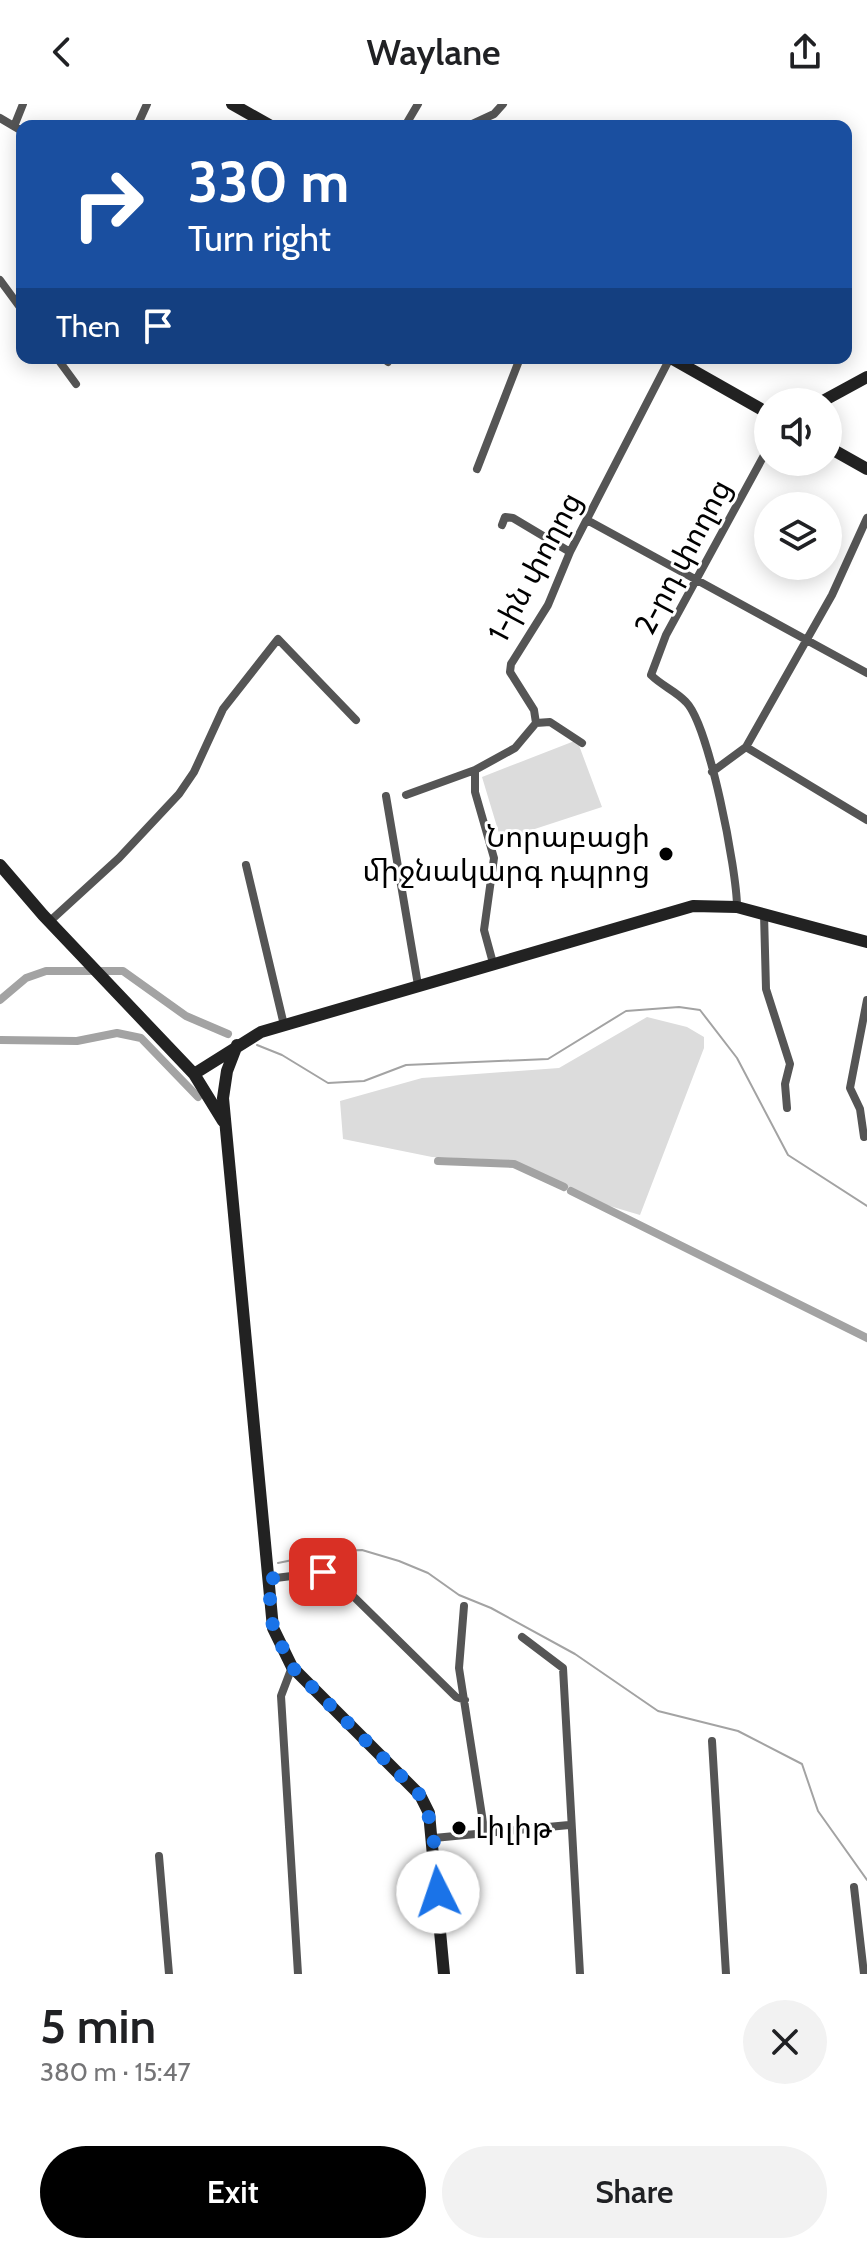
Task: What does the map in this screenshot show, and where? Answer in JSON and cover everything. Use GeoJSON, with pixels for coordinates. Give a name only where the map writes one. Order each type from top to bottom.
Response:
{"type":"FeatureCollection","features":[{"type":"Feature","properties":{"kind":"main road"},"geometry":{"type":"LineString","coordinates":[[232,104],[259,120]]}},
{"type":"Feature","properties":{"kind":"main road"},"geometry":{"type":"LineString","coordinates":[[681,364],[754,405]]}},
{"type":"Feature","properties":{"kind":"main road"},"geometry":{"type":"LineString","coordinates":[[842,391],[867,377]]}},
{"type":"Feature","properties":{"kind":"main road"},"geometry":{"type":"LineString","coordinates":[[842,455],[867,469]]}},
{"type":"Feature","properties":{"kind":"main road"},"geometry":{"type":"LineString","coordinates":[[0,865],[49,922],[194,1074],[227,1127]]}},
{"type":"Feature","properties":{"kind":"main road"},"geometry":{"type":"LineString","coordinates":[[194,1074],[261,1032],[693,906],[737,907],[867,942]]}},
{"type":"Feature","properties":{"kind":"main road"},"geometry":{"type":"LineString","coordinates":[[237,1045],[223,1098],[273,1628],[292,1667],[420,1795],[429,1813],[434,1838],[444,1974]]}},
{"type":"Feature","properties":{"kind":"street"},"geometry":{"type":"LineString","coordinates":[[481,120],[494,114],[503,104]]}},
{"type":"Feature","properties":{"kind":"street"},"geometry":{"type":"LineString","coordinates":[[0,280],[16,302]]}},
{"type":"Feature","properties":{"kind":"street"},"geometry":{"type":"LineString","coordinates":[[61,364],[76,384]]}},
{"type":"Feature","properties":{"kind":"street"},"geometry":{"type":"LineString","coordinates":[[477,469],[518,364]]}},
{"type":"Feature","properties":{"kind":"street","name":"1-ին փողոց"},"geometry":{"type":"LineString","coordinates":[[536,723],[534,710],[510,672],[517,653],[548,605],[570,552],[667,364]]}},
{"type":"Feature","properties":{"kind":"street","name":"2-րդ փողոց"},"geometry":{"type":"LineString","coordinates":[[737,907],[725,823],[712,772],[688,702],[651,675],[666,635],[699,581],[754,475]]}},
{"type":"Feature","properties":{"kind":"street"},"geometry":{"type":"LineString","coordinates":[[502,525],[505,517],[513,518],[570,552]]}},
{"type":"Feature","properties":{"kind":"street"},"geometry":{"type":"LineString","coordinates":[[712,772],[746,747],[806,641],[867,518]]}},
{"type":"Feature","properties":{"kind":"street"},"geometry":{"type":"LineString","coordinates":[[587,520],[867,673]]}},
{"type":"Feature","properties":{"kind":"street"},"geometry":{"type":"LineString","coordinates":[[49,922],[119,858],[179,794],[194,772],[223,709],[278,639],[356,720]]}},
{"type":"Feature","properties":{"kind":"street"},"geometry":{"type":"LineString","coordinates":[[406,795],[475,770],[515,748],[536,723],[550,722],[582,743]]}},
{"type":"Feature","properties":{"kind":"street"},"geometry":{"type":"LineString","coordinates":[[746,747],[867,820]]}},
{"type":"Feature","properties":{"kind":"street"},"geometry":{"type":"LineString","coordinates":[[475,770],[475,792],[494,858],[484,930],[493,963]]}},
{"type":"Feature","properties":{"kind":"street"},"geometry":{"type":"LineString","coordinates":[[386,796],[418,985]]}},
{"type":"Feature","properties":{"kind":"street"},"geometry":{"type":"LineString","coordinates":[[246,865],[284,1025]]}},
{"type":"Feature","properties":{"kind":"street"},"geometry":{"type":"LineString","coordinates":[[764,914],[766,989],[790,1064],[785,1084],[787,1108]]}},
{"type":"Feature","properties":{"kind":"street"},"geometry":{"type":"LineString","coordinates":[[864,1137],[860,1109],[850,1088],[867,1000]]}},
{"type":"Feature","properties":{"kind":"street"},"geometry":{"type":"LineString","coordinates":[[268,1579],[323,1572],[361,1603],[456,1697],[465,1700]]}},
{"type":"Feature","properties":{"kind":"street"},"geometry":{"type":"LineString","coordinates":[[464,1606],[459,1668],[485,1835]]}},
{"type":"Feature","properties":{"kind":"street"},"geometry":{"type":"LineString","coordinates":[[522,1637],[563,1668],[569,1825],[580,1974]]}},
{"type":"Feature","properties":{"kind":"street"},"geometry":{"type":"LineString","coordinates":[[292,1667],[281,1696],[298,1974]]}},
{"type":"Feature","properties":{"kind":"street"},"geometry":{"type":"LineString","coordinates":[[712,1741],[726,1974]]}},
{"type":"Feature","properties":{"kind":"street"},"geometry":{"type":"LineString","coordinates":[[434,1838],[569,1825]]}},
{"type":"Feature","properties":{"kind":"street"},"geometry":{"type":"LineString","coordinates":[[159,1856],[169,1974]]}},
{"type":"Feature","properties":{"kind":"street"},"geometry":{"type":"LineString","coordinates":[[854,1887],[864,1974]]}},
{"type":"Feature","properties":{"kind":"shaded area"},"geometry":{"type":"Polygon","coordinates":[[[577,740],[602,807],[501,840],[482,777],[577,740]]]}},
{"type":"Feature","properties":{"kind":"shaded area"},"geometry":{"type":"Polygon","coordinates":[[[647,1017],[687,1027],[704,1037],[704,1048],[640,1215],[603,1204],[511,1160],[432,1157],[343,1139],[340,1101],[422,1078],[559,1068],[647,1017]]]}},
{"type":"Feature","properties":{"kind":"waterway"},"geometry":{"type":"LineString","coordinates":[[0,1000],[26,978],[46,971],[123,971],[186,1016],[228,1034]]}},
{"type":"Feature","properties":{"kind":"waterway"},"geometry":{"type":"LineString","coordinates":[[257,1045],[282,1055],[328,1083],[364,1081],[406,1065],[548,1059],[626,1011],[679,1007],[700,1010],[737,1058],[788,1155],[867,1206]]}},
{"type":"Feature","properties":{"kind":"waterway"},"geometry":{"type":"LineString","coordinates":[[0,1040],[77,1041],[117,1033],[141,1038],[198,1097]]}},
{"type":"Feature","properties":{"kind":"waterway"},"geometry":{"type":"LineString","coordinates":[[438,1161],[514,1164],[564,1187]]}},
{"type":"Feature","properties":{"kind":"waterway"},"geometry":{"type":"LineString","coordinates":[[571,1191],[867,1338]]}},
{"type":"Feature","properties":{"kind":"waterway"},"geometry":{"type":"LineString","coordinates":[[278,1563],[336,1551],[362,1550],[399,1561],[428,1573],[459,1595],[491,1608],[575,1654],[658,1711],[738,1731],[802,1764],[818,1811],[867,1880]]}},
{"type":"Feature","properties":{"kind":"place","name":"Նորաբացի միջնակարգ դպրոց"},"geometry":{"type":"Point","coordinates":[666,854]}},
{"type":"Feature","properties":{"kind":"place","name":"Լիլիթ"},"geometry":{"type":"Point","coordinates":[459,1828]}},
{"type":"Feature","properties":{"kind":"route"},"geometry":{"type":"LineString","coordinates":[[323,1572],[268,1579],[273,1628],[292,1667],[420,1795],[429,1813],[434,1838],[438,1892]]}}]}
